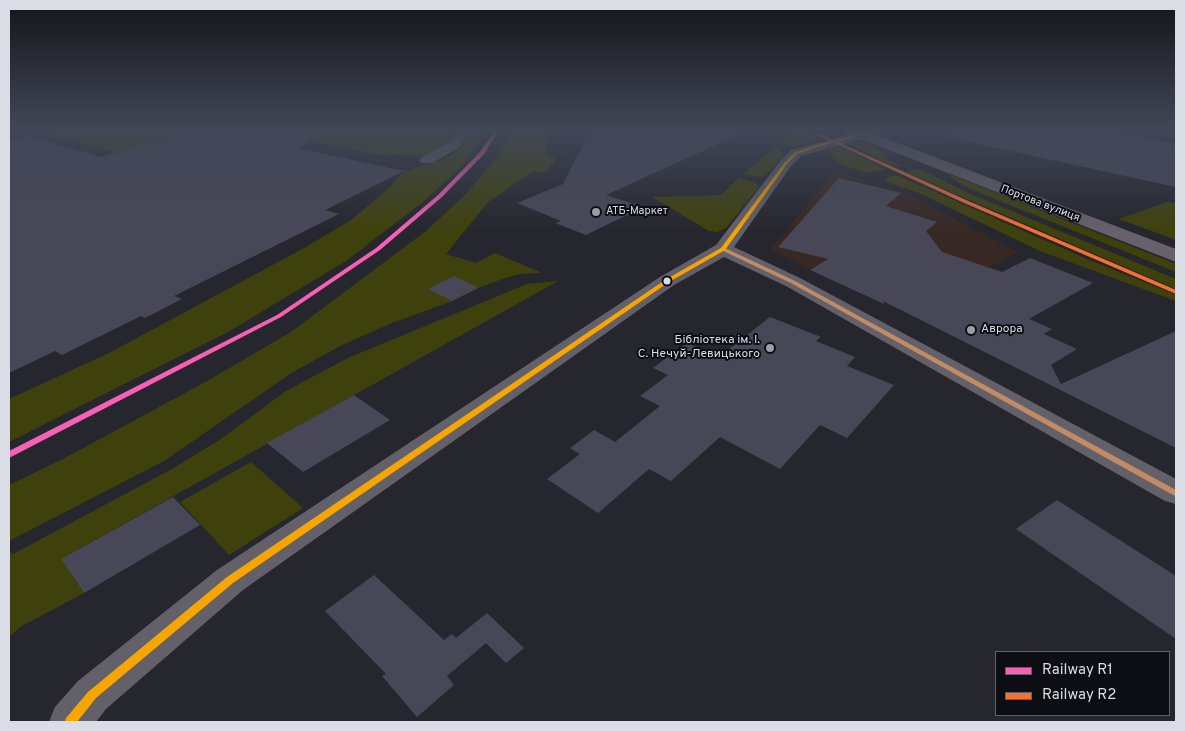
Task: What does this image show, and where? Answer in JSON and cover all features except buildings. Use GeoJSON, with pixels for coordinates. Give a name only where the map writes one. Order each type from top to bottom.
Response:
{"type":"FeatureCollection","features":[{"type":"Feature","properties":{"kind":"main road","name":"Портова вулиця"},"geometry":{"type":"LineString","coordinates":[[936,163],[1176,256]]}},
{"type":"Feature","properties":{"kind":"street"},"geometry":{"type":"LineString","coordinates":[[70,722],[92,695],[230,580],[668,282],[723,249],[786,163]]}},
{"type":"Feature","properties":{"kind":"street"},"geometry":{"type":"LineString","coordinates":[[723,249],[793,282],[1176,493]]}},
{"type":"Feature","properties":{"kind":"shaded area"},"geometry":{"type":"Polygon","coordinates":[[[432,163],[465,163],[423,202],[346,261],[228,332],[9,442],[9,399],[109,353],[306,247],[351,220],[388,189],[404,171],[432,163]]]}},
{"type":"Feature","properties":{"kind":"shaded area"},"geometry":{"type":"Polygon","coordinates":[[[492,163],[553,163],[545,173],[533,171],[488,202],[446,254],[476,263],[495,253],[542,273],[520,274],[502,279],[342,345],[293,372],[164,461],[9,541],[9,485],[63,459],[209,380],[291,332],[426,231],[466,194],[492,163]]]}},
{"type":"Feature","properties":{"kind":"shaded area"},"geometry":{"type":"Polygon","coordinates":[[[756,163],[777,163],[762,177],[743,174],[756,163]]]}},
{"type":"Feature","properties":{"kind":"shaded area"},"geometry":{"type":"Polygon","coordinates":[[[873,163],[885,169],[868,173],[839,164],[873,163]]]}},
{"type":"Feature","properties":{"kind":"shaded area"},"geometry":{"type":"Polygon","coordinates":[[[887,163],[895,163],[901,166],[895,167],[887,163]]]}},
{"type":"Feature","properties":{"kind":"shaded area"},"geometry":{"type":"Polygon","coordinates":[[[915,169],[924,171],[968,193],[1176,279],[1176,289],[905,172],[915,169]]]}},
{"type":"Feature","properties":{"kind":"shaded area"},"geometry":{"type":"Polygon","coordinates":[[[833,173],[852,176],[905,193],[1018,252],[906,311],[884,304],[770,250],[833,173]]]}},
{"type":"Feature","properties":{"kind":"shaded area"},"geometry":{"type":"Polygon","coordinates":[[[951,175],[1176,264],[1176,272],[970,189],[951,178],[951,175]]]}},
{"type":"Feature","properties":{"kind":"shaded area"},"geometry":{"type":"Polygon","coordinates":[[[890,176],[899,176],[1089,260],[1176,295],[1176,301],[1040,251],[919,193],[887,182],[885,180],[890,176]]]}},
{"type":"Feature","properties":{"kind":"shaded area"},"geometry":{"type":"Polygon","coordinates":[[[739,178],[756,183],[759,187],[726,228],[717,232],[709,231],[652,197],[721,195],[739,178]]]}},
{"type":"Feature","properties":{"kind":"shaded area"},"geometry":{"type":"Polygon","coordinates":[[[1167,202],[1176,203],[1176,240],[1119,219],[1167,202]]]}},
{"type":"Feature","properties":{"kind":"shaded area"},"geometry":{"type":"Polygon","coordinates":[[[558,281],[61,559],[84,593],[20,627],[9,637],[9,550],[13,554],[172,469],[221,439],[286,391],[348,358],[527,284],[558,281]]]}},
{"type":"Feature","properties":{"kind":"shaded area"},"geometry":{"type":"Polygon","coordinates":[[[251,462],[303,508],[229,555],[180,502],[251,462]]]}},
{"type":"Feature","properties":{"kind":"rail line","name":"R1"},"geometry":{"type":"LineString","coordinates":[[9,455],[279,316],[378,249],[440,196],[472,163]]}},
{"type":"Feature","properties":{"kind":"rail line","name":"R2"},"geometry":{"type":"LineString","coordinates":[[881,163],[1176,292]]}},
{"type":"Feature","properties":{"kind":"transit line"},"geometry":{"type":"LineString","coordinates":[[70,722],[92,695],[230,580],[667,281],[723,249],[786,163]]}},
{"type":"Feature","properties":{"kind":"transit line"},"geometry":{"type":"LineString","coordinates":[[723,249],[793,282],[1176,493]]}},
{"type":"Feature","properties":{"kind":"place","name":"АТБ-Маркет"},"geometry":{"type":"Point","coordinates":[596,212]}},
{"type":"Feature","properties":{"kind":"place","name":"Аврора"},"geometry":{"type":"Point","coordinates":[971,330]}},
{"type":"Feature","properties":{"kind":"place","name":"Бібліотека ім. І. С. Нечуй-Левицького"},"geometry":{"type":"Point","coordinates":[770,348]}}]}
